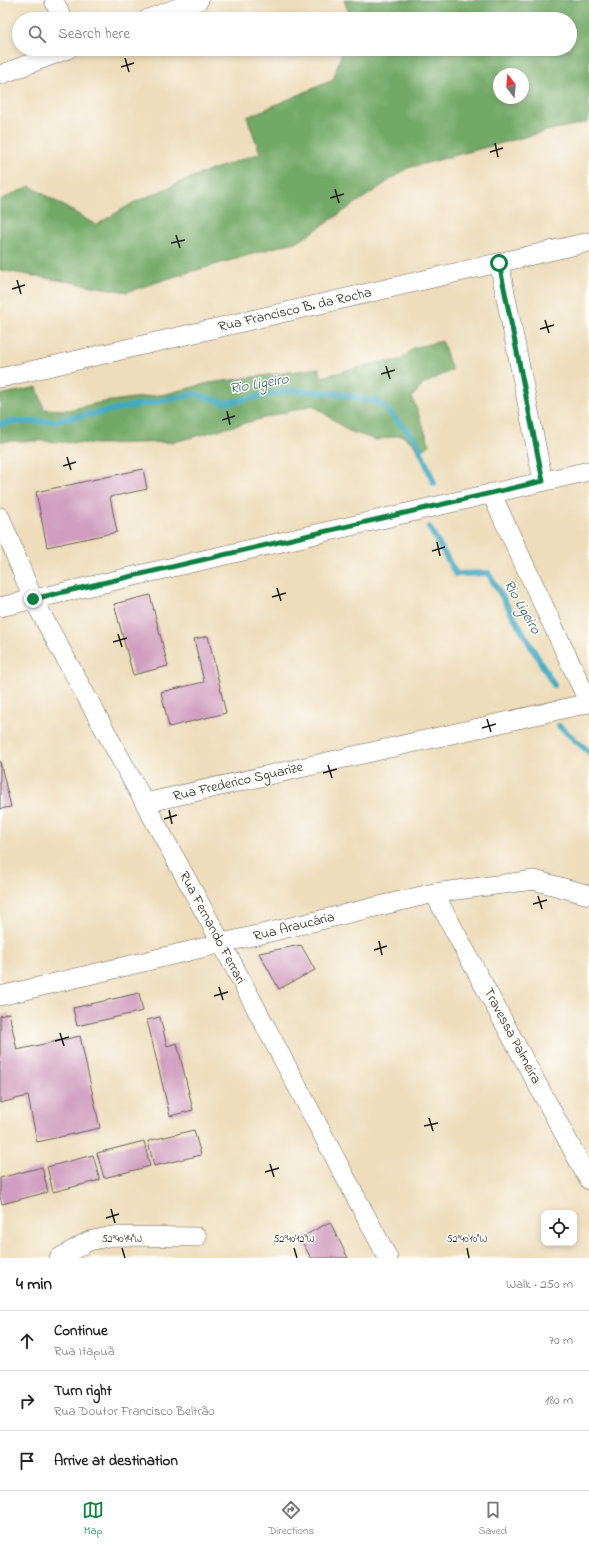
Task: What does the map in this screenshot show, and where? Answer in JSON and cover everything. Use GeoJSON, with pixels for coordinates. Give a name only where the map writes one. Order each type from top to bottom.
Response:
{"type":"FeatureCollection","features":[{"type":"Feature","properties":{"kind":"street"},"geometry":{"type":"LineString","coordinates":[[54,0],[59,12]]}},
{"type":"Feature","properties":{"kind":"street"},"geometry":{"type":"LineString","coordinates":[[167,12],[199,0]]}},
{"type":"Feature","properties":{"kind":"street"},"geometry":{"type":"LineString","coordinates":[[0,75],[50,56]]}},
{"type":"Feature","properties":{"kind":"street","name":"Rua Francisco B. da Rocha"},"geometry":{"type":"LineString","coordinates":[[0,378],[589,242]]}},
{"type":"Feature","properties":{"kind":"street"},"geometry":{"type":"LineString","coordinates":[[499,263],[543,481]]}},
{"type":"Feature","properties":{"kind":"street"},"geometry":{"type":"LineString","coordinates":[[0,607],[589,471]]}},
{"type":"Feature","properties":{"kind":"street"},"geometry":{"type":"LineString","coordinates":[[491,493],[589,703]]}},
{"type":"Feature","properties":{"kind":"street","name":"Rua Fernando Ferrari"},"geometry":{"type":"LineString","coordinates":[[0,517],[33,599],[222,944],[388,1258]]}},
{"type":"Feature","properties":{"kind":"street","name":"Rua Frederico Sguarize"},"geometry":{"type":"LineString","coordinates":[[145,803],[589,703]]}},
{"type":"Feature","properties":{"kind":"street","name":"Rua Araucária"},"geometry":{"type":"LineString","coordinates":[[0,996],[434,893],[534,880],[589,894]]}},
{"type":"Feature","properties":{"kind":"street","name":"Travessa Palmeira"},"geometry":{"type":"LineString","coordinates":[[434,893],[589,1180]]}},
{"type":"Feature","properties":{"kind":"street"},"geometry":{"type":"LineString","coordinates":[[59,1258],[89,1241],[112,1236],[197,1237]]}},
{"type":"Feature","properties":{"kind":"green space"},"geometry":{"type":"Polygon","coordinates":[[[344,0],[589,0],[589,122],[555,129],[408,168],[301,240],[176,276],[127,292],[0,270],[0,200],[30,186],[96,225],[133,203],[200,174],[260,153],[247,117],[333,80],[341,56],[577,56],[577,12],[348,12],[344,0]]]}},
{"type":"Feature","properties":{"kind":"green space"},"geometry":{"type":"Polygon","coordinates":[[[442,341],[452,370],[424,384],[412,397],[430,445],[418,452],[413,443],[401,435],[376,440],[349,431],[313,405],[174,442],[99,444],[41,441],[0,441],[0,395],[37,387],[44,409],[68,410],[103,402],[166,394],[209,383],[319,368],[322,377],[375,363],[401,360],[413,348],[442,341]]]}},
{"type":"Feature","properties":{"kind":"building"},"geometry":{"type":"Polygon","coordinates":[[[143,469],[147,489],[110,497],[117,532],[47,547],[36,492],[143,469]]]}},
{"type":"Feature","properties":{"kind":"building"},"geometry":{"type":"Polygon","coordinates":[[[150,595],[168,666],[133,675],[114,604],[150,595]]]}},
{"type":"Feature","properties":{"kind":"building"},"geometry":{"type":"Polygon","coordinates":[[[208,636],[226,713],[169,727],[161,692],[204,682],[194,639],[208,636]]]}},
{"type":"Feature","properties":{"kind":"building"},"geometry":{"type":"Polygon","coordinates":[[[0,761],[11,807],[0,809],[0,761]]]}},
{"type":"Feature","properties":{"kind":"building"},"geometry":{"type":"Polygon","coordinates":[[[301,945],[315,970],[279,989],[259,953],[301,945]]]}},
{"type":"Feature","properties":{"kind":"building"},"geometry":{"type":"Polygon","coordinates":[[[139,993],[143,1011],[77,1026],[73,1008],[139,993]]]}},
{"type":"Feature","properties":{"kind":"building"},"geometry":{"type":"Polygon","coordinates":[[[9,1013],[17,1050],[80,1036],[100,1128],[37,1142],[28,1096],[0,1103],[0,1016],[9,1013]]]}},
{"type":"Feature","properties":{"kind":"building"},"geometry":{"type":"Polygon","coordinates":[[[160,1017],[167,1046],[177,1043],[193,1110],[170,1116],[147,1020],[160,1017]]]}},
{"type":"Feature","properties":{"kind":"building"},"geometry":{"type":"Polygon","coordinates":[[[194,1130],[201,1155],[154,1166],[148,1141],[194,1130]]]}},
{"type":"Feature","properties":{"kind":"building"},"geometry":{"type":"Polygon","coordinates":[[[144,1141],[150,1166],[104,1178],[97,1153],[144,1141]]]}},
{"type":"Feature","properties":{"kind":"building"},"geometry":{"type":"Polygon","coordinates":[[[93,1155],[100,1180],[53,1192],[47,1167],[93,1155]]]}},
{"type":"Feature","properties":{"kind":"building"},"geometry":{"type":"Polygon","coordinates":[[[42,1167],[48,1192],[2,1204],[0,1197],[0,1178],[42,1167]]]}},
{"type":"Feature","properties":{"kind":"building"},"geometry":{"type":"Polygon","coordinates":[[[330,1222],[348,1258],[311,1258],[300,1238],[330,1222]]]}},
{"type":"Feature","properties":{"kind":"waterway","name":"Rio Ligeiro"},"geometry":{"type":"LineString","coordinates":[[0,424],[11,422],[55,421],[196,394],[225,403],[293,390],[340,394],[380,403],[416,440],[434,483]]}},
{"type":"Feature","properties":{"kind":"waterway","name":"Rio Ligeiro"},"geometry":{"type":"LineString","coordinates":[[429,527],[456,574],[488,573],[554,685]]}},
{"type":"Feature","properties":{"kind":"waterway"},"geometry":{"type":"LineString","coordinates":[[559,726],[589,752]]}},
{"type":"Feature","properties":{"kind":"route"},"geometry":{"type":"LineString","coordinates":[[33,599],[543,481],[499,263]]}}]}
